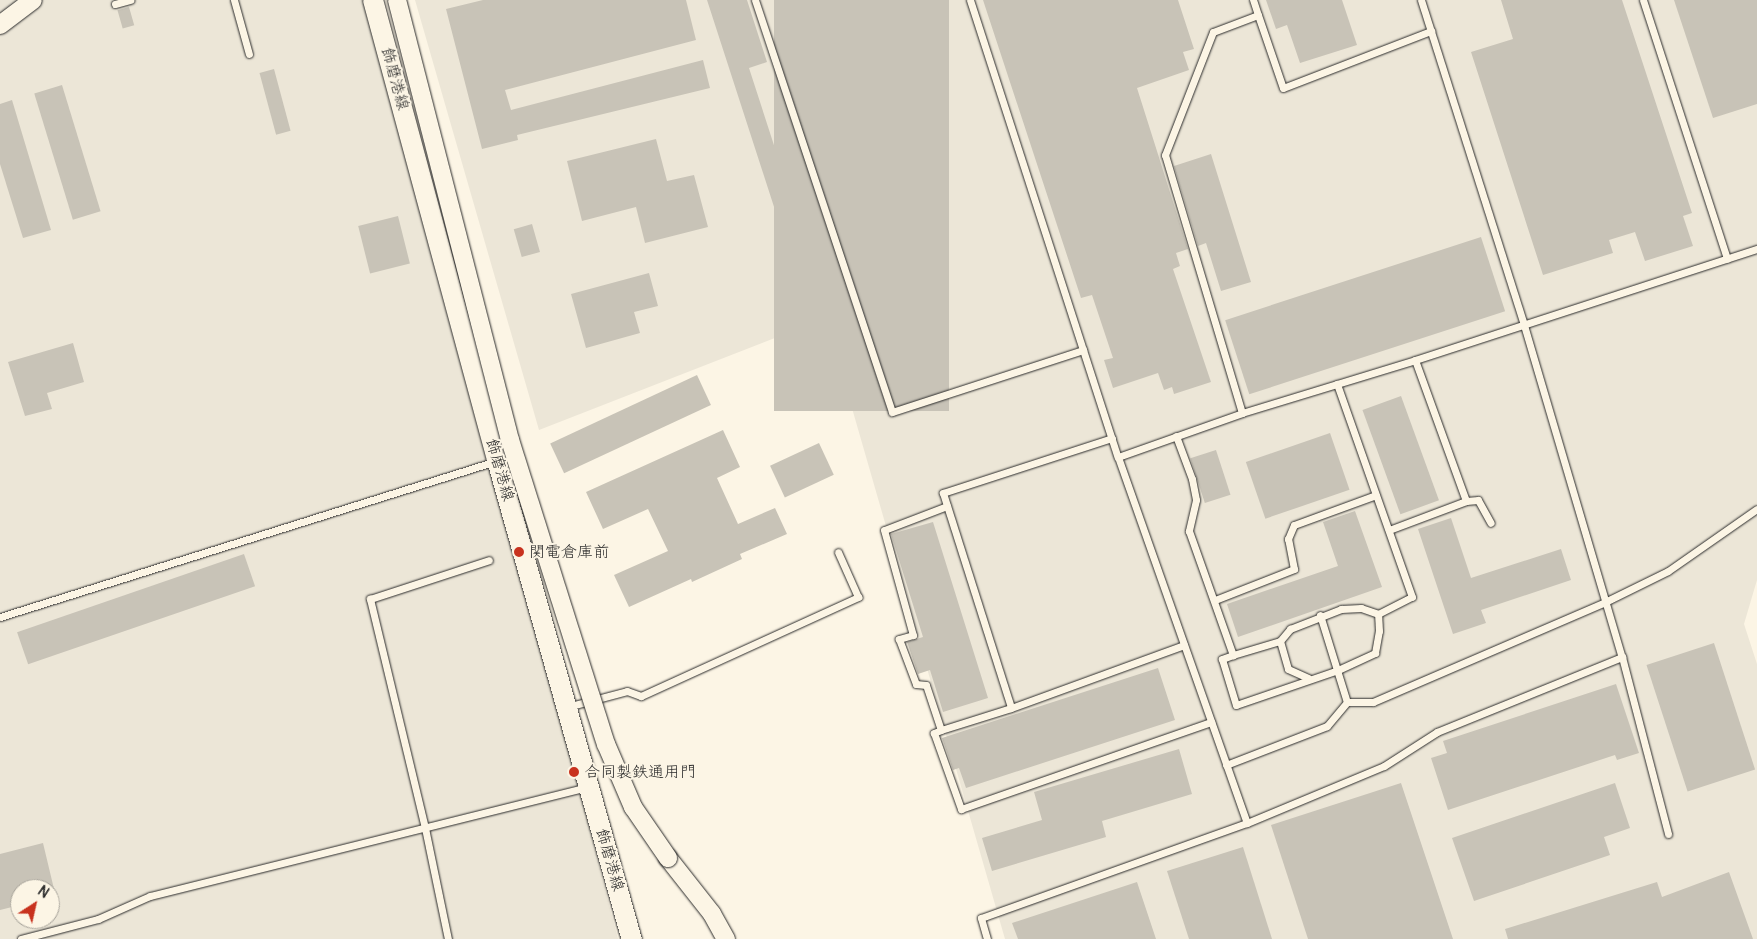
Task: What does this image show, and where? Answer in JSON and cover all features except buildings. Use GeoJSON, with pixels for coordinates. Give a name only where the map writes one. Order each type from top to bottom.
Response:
{"type":"FeatureCollection","features":[{"type":"Feature","properties":{"kind":"main road","name":"飾磨港線"},"geometry":{"type":"LineString","coordinates":[[373,0],[497,460],[632,939]]}},
{"type":"Feature","properties":{"kind":"street"},"geometry":{"type":"LineString","coordinates":[[0,25],[33,0]]}},
{"type":"Feature","properties":{"kind":"street"},"geometry":{"type":"LineString","coordinates":[[397,0],[510,440],[606,744],[632,806],[668,858],[712,914],[726,939]]}},
{"type":"Feature","properties":{"kind":"lane"},"geometry":{"type":"LineString","coordinates":[[115,4],[130,0]]}},
{"type":"Feature","properties":{"kind":"lane"},"geometry":{"type":"LineString","coordinates":[[234,0],[249,54]]}},
{"type":"Feature","properties":{"kind":"lane"},"geometry":{"type":"LineString","coordinates":[[755,0],[892,412],[1083,350]]}},
{"type":"Feature","properties":{"kind":"lane"},"geometry":{"type":"LineString","coordinates":[[970,0],[1118,457],[1247,823]]}},
{"type":"Feature","properties":{"kind":"lane"},"geometry":{"type":"LineString","coordinates":[[1253,0],[1283,88],[1431,31]]}},
{"type":"Feature","properties":{"kind":"lane"},"geometry":{"type":"LineString","coordinates":[[1422,0],[1524,325],[1606,602],[1668,834]]}},
{"type":"Feature","properties":{"kind":"lane"},"geometry":{"type":"LineString","coordinates":[[1643,0],[1727,259]]}},
{"type":"Feature","properties":{"kind":"lane"},"geometry":{"type":"LineString","coordinates":[[1242,413],[1165,155],[1213,32],[1258,15]]}},
{"type":"Feature","properties":{"kind":"lane"},"geometry":{"type":"LineString","coordinates":[[1118,457],[1242,413],[1416,360],[1757,249]]}},
{"type":"Feature","properties":{"kind":"lane"},"geometry":{"type":"LineString","coordinates":[[1416,360],[1466,501]]}},
{"type":"Feature","properties":{"kind":"lane"},"geometry":{"type":"LineString","coordinates":[[1337,384],[1412,597],[1378,614],[1361,608],[1341,609],[1320,615],[1290,629],[1280,641],[1222,659],[1236,705],[1308,678],[1338,670],[1375,653],[1379,631],[1378,614]]}},
{"type":"Feature","properties":{"kind":"lane"},"geometry":{"type":"LineString","coordinates":[[1176,436],[1192,479],[1196,500],[1189,530],[1233,655]]}},
{"type":"Feature","properties":{"kind":"lane"},"geometry":{"type":"LineString","coordinates":[[1011,708],[944,494],[1112,438]]}},
{"type":"Feature","properties":{"kind":"lane"},"geometry":{"type":"LineString","coordinates":[[0,617],[497,460]]}},
{"type":"Feature","properties":{"kind":"lane"},"geometry":{"type":"LineString","coordinates":[[1215,600],[1294,569],[1288,539],[1294,525],[1376,495]]}},
{"type":"Feature","properties":{"kind":"lane"},"geometry":{"type":"LineString","coordinates":[[1389,530],[1466,501],[1478,500],[1491,523]]}},
{"type":"Feature","properties":{"kind":"lane"},"geometry":{"type":"LineString","coordinates":[[941,730],[926,684],[916,684],[899,639],[914,635],[884,530],[947,506]]}},
{"type":"Feature","properties":{"kind":"lane"},"geometry":{"type":"LineString","coordinates":[[1347,702],[1373,702],[1606,602],[1668,570],[1757,509]]}},
{"type":"Feature","properties":{"kind":"lane"},"geometry":{"type":"LineString","coordinates":[[567,708],[627,691],[641,696],[858,597],[838,552]]}},
{"type":"Feature","properties":{"kind":"lane"},"geometry":{"type":"LineString","coordinates":[[448,939],[425,828],[370,599],[489,560]]}},
{"type":"Feature","properties":{"kind":"lane"},"geometry":{"type":"LineString","coordinates":[[1320,615],[1347,702]]}},
{"type":"Feature","properties":{"kind":"lane"},"geometry":{"type":"LineString","coordinates":[[1280,641],[1288,670],[1308,678]]}},
{"type":"Feature","properties":{"kind":"lane"},"geometry":{"type":"LineString","coordinates":[[1184,644],[1011,708],[934,733],[961,809],[1211,722]]}},
{"type":"Feature","properties":{"kind":"lane"},"geometry":{"type":"LineString","coordinates":[[987,939],[981,918],[1247,823],[1384,766],[1437,732],[1622,657]]}},
{"type":"Feature","properties":{"kind":"lane"},"geometry":{"type":"LineString","coordinates":[[1226,765],[1327,726],[1347,702]]}},
{"type":"Feature","properties":{"kind":"lane"},"geometry":{"type":"LineString","coordinates":[[21,939],[98,918],[150,896],[589,787]]}},
{"type":"Feature","properties":{"kind":"shaded area"},"geometry":{"type":"Polygon","coordinates":[[[0,0],[375,0],[618,939],[0,939],[0,0]]]}},
{"type":"Feature","properties":{"kind":"shaded area"},"geometry":{"type":"Polygon","coordinates":[[[415,0],[1757,0],[1757,580],[1744,624],[1757,664],[1757,939],[1005,939],[826,318],[539,430],[415,0]]]}},
{"type":"Feature","properties":{"kind":"place","name":"関電倉庫前"},"geometry":{"type":"Point","coordinates":[519,552]}},
{"type":"Feature","properties":{"kind":"place","name":"合同製鉄通用門"},"geometry":{"type":"Point","coordinates":[574,772]}}]}
